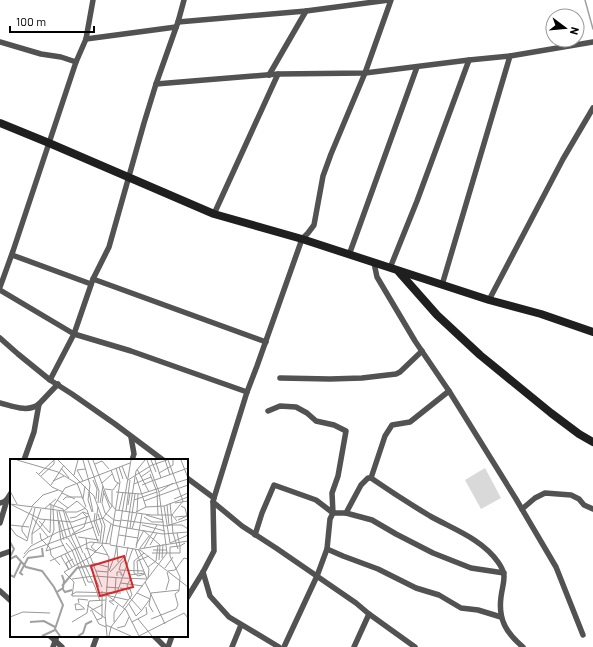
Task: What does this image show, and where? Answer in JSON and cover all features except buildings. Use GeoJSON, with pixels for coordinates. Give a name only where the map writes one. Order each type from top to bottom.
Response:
{"type":"FeatureCollection","features":[{"type":"Feature","properties":{"kind":"main road"},"geometry":{"type":"LineString","coordinates":[[0,123],[214,214],[302,239],[489,300],[541,314],[593,332]]}},
{"type":"Feature","properties":{"kind":"main road"},"geometry":{"type":"LineString","coordinates":[[394,269],[437,315],[480,355],[551,413],[579,434],[593,442]]}},
{"type":"Feature","properties":{"kind":"street"},"geometry":{"type":"LineString","coordinates":[[93,0],[86,39],[76,62],[0,288],[74,334],[130,351],[248,392]]}},
{"type":"Feature","properties":{"kind":"street"},"geometry":{"type":"LineString","coordinates":[[50,380],[74,334],[92,282],[109,247],[144,123],[184,0]]}},
{"type":"Feature","properties":{"kind":"street"},"geometry":{"type":"LineString","coordinates":[[86,39],[177,24],[306,11],[390,0],[365,73],[323,176],[314,225],[302,239],[248,392],[214,500],[214,551],[203,572],[189,591]]}},
{"type":"Feature","properties":{"kind":"street"},"geometry":{"type":"LineString","coordinates":[[269,75],[306,11]]}},
{"type":"Feature","properties":{"kind":"street"},"geometry":{"type":"LineString","coordinates":[[0,42],[76,62]]}},
{"type":"Feature","properties":{"kind":"street"},"geometry":{"type":"LineString","coordinates":[[156,84],[278,74],[365,73],[510,56],[593,42]]}},
{"type":"Feature","properties":{"kind":"street"},"geometry":{"type":"LineString","coordinates":[[442,285],[510,56]]}},
{"type":"Feature","properties":{"kind":"street"},"geometry":{"type":"LineString","coordinates":[[394,269],[469,60]]}},
{"type":"Feature","properties":{"kind":"street"},"geometry":{"type":"LineString","coordinates":[[349,255],[418,67]]}},
{"type":"Feature","properties":{"kind":"street"},"geometry":{"type":"LineString","coordinates":[[214,214],[278,74]]}},
{"type":"Feature","properties":{"kind":"street"},"geometry":{"type":"LineString","coordinates":[[489,300],[563,159],[593,108]]}},
{"type":"Feature","properties":{"kind":"street"},"geometry":{"type":"LineString","coordinates":[[12,255],[266,342]]}},
{"type":"Feature","properties":{"kind":"street"},"geometry":{"type":"LineString","coordinates":[[374,263],[377,277],[415,342],[449,391],[556,567],[583,636]]}},
{"type":"Feature","properties":{"kind":"street"},"geometry":{"type":"LineString","coordinates":[[0,338],[50,380],[115,424],[162,459]]}},
{"type":"Feature","properties":{"kind":"street"},"geometry":{"type":"LineString","coordinates":[[280,378],[362,378],[396,374],[422,351]]}},
{"type":"Feature","properties":{"kind":"street"},"geometry":{"type":"LineString","coordinates":[[0,403],[25,409],[36,406],[58,384]]}},
{"type":"Feature","properties":{"kind":"street"},"geometry":{"type":"LineString","coordinates":[[346,513],[361,486],[368,478],[370,478],[385,436],[392,424],[410,422],[449,391]]}},
{"type":"Feature","properties":{"kind":"street"},"geometry":{"type":"LineString","coordinates":[[24,459],[34,432],[39,404]]}},
{"type":"Feature","properties":{"kind":"street"},"geometry":{"type":"LineString","coordinates":[[268,411],[280,406],[296,407],[307,413],[316,421],[334,425],[346,431],[338,476],[332,494],[334,513],[330,519],[327,549],[317,576],[284,647]]}},
{"type":"Feature","properties":{"kind":"street"},"geometry":{"type":"LineString","coordinates":[[131,437],[134,454],[132,459]]}},
{"type":"Feature","properties":{"kind":"street"},"geometry":{"type":"LineString","coordinates":[[370,478],[430,516],[473,539],[489,551],[498,562],[504,573],[501,597],[501,617],[507,630],[523,647]]}},
{"type":"Feature","properties":{"kind":"street"},"geometry":{"type":"LineString","coordinates":[[188,479],[242,526],[356,603],[415,647]]}},
{"type":"Feature","properties":{"kind":"street"},"geometry":{"type":"LineString","coordinates":[[255,535],[262,513],[274,485],[316,500],[334,513],[346,513],[372,520],[433,553],[471,568],[504,573]]}},
{"type":"Feature","properties":{"kind":"street"},"geometry":{"type":"LineString","coordinates":[[522,509],[535,498],[545,493],[571,495],[579,499],[584,505],[593,509]]}},
{"type":"Feature","properties":{"kind":"street"},"geometry":{"type":"LineString","coordinates":[[0,523],[10,495]]}},
{"type":"Feature","properties":{"kind":"street"},"geometry":{"type":"LineString","coordinates":[[0,503],[7,500]]}},
{"type":"Feature","properties":{"kind":"street"},"geometry":{"type":"LineString","coordinates":[[327,549],[378,569],[416,588],[439,595],[461,608],[478,610],[501,617]]}},
{"type":"Feature","properties":{"kind":"street"},"geometry":{"type":"LineString","coordinates":[[0,555],[10,551]]}},
{"type":"Feature","properties":{"kind":"street"},"geometry":{"type":"LineString","coordinates":[[203,572],[210,596],[230,617],[279,647]]}},
{"type":"Feature","properties":{"kind":"street"},"geometry":{"type":"LineString","coordinates":[[0,591],[10,600]]}},
{"type":"Feature","properties":{"kind":"street"},"geometry":{"type":"LineString","coordinates":[[354,647],[369,614]]}},
{"type":"Feature","properties":{"kind":"street"},"geometry":{"type":"LineString","coordinates":[[232,647],[241,625]]}},
{"type":"Feature","properties":{"kind":"street"},"geometry":{"type":"LineString","coordinates":[[93,647],[97,637]]}},
{"type":"Feature","properties":{"kind":"street"},"geometry":{"type":"LineString","coordinates":[[155,637],[165,647]]}},
{"type":"Feature","properties":{"kind":"street"},"geometry":{"type":"LineString","coordinates":[[168,647],[172,637]]}},
{"type":"Feature","properties":{"kind":"street"},"geometry":{"type":"LineString","coordinates":[[53,647],[56,638]]}},
{"type":"Feature","properties":{"kind":"street"},"geometry":{"type":"LineString","coordinates":[[56,638],[62,647]]}},
{"type":"Feature","properties":{"kind":"shaded area"},"geometry":{"type":"Polygon","coordinates":[[[485,468],[501,498],[481,509],[465,480],[485,468]]]}},
{"type":"Feature","properties":{"kind":"waterway"},"geometry":{"type":"LineString","coordinates":[[585,0],[593,29]]}}]}
